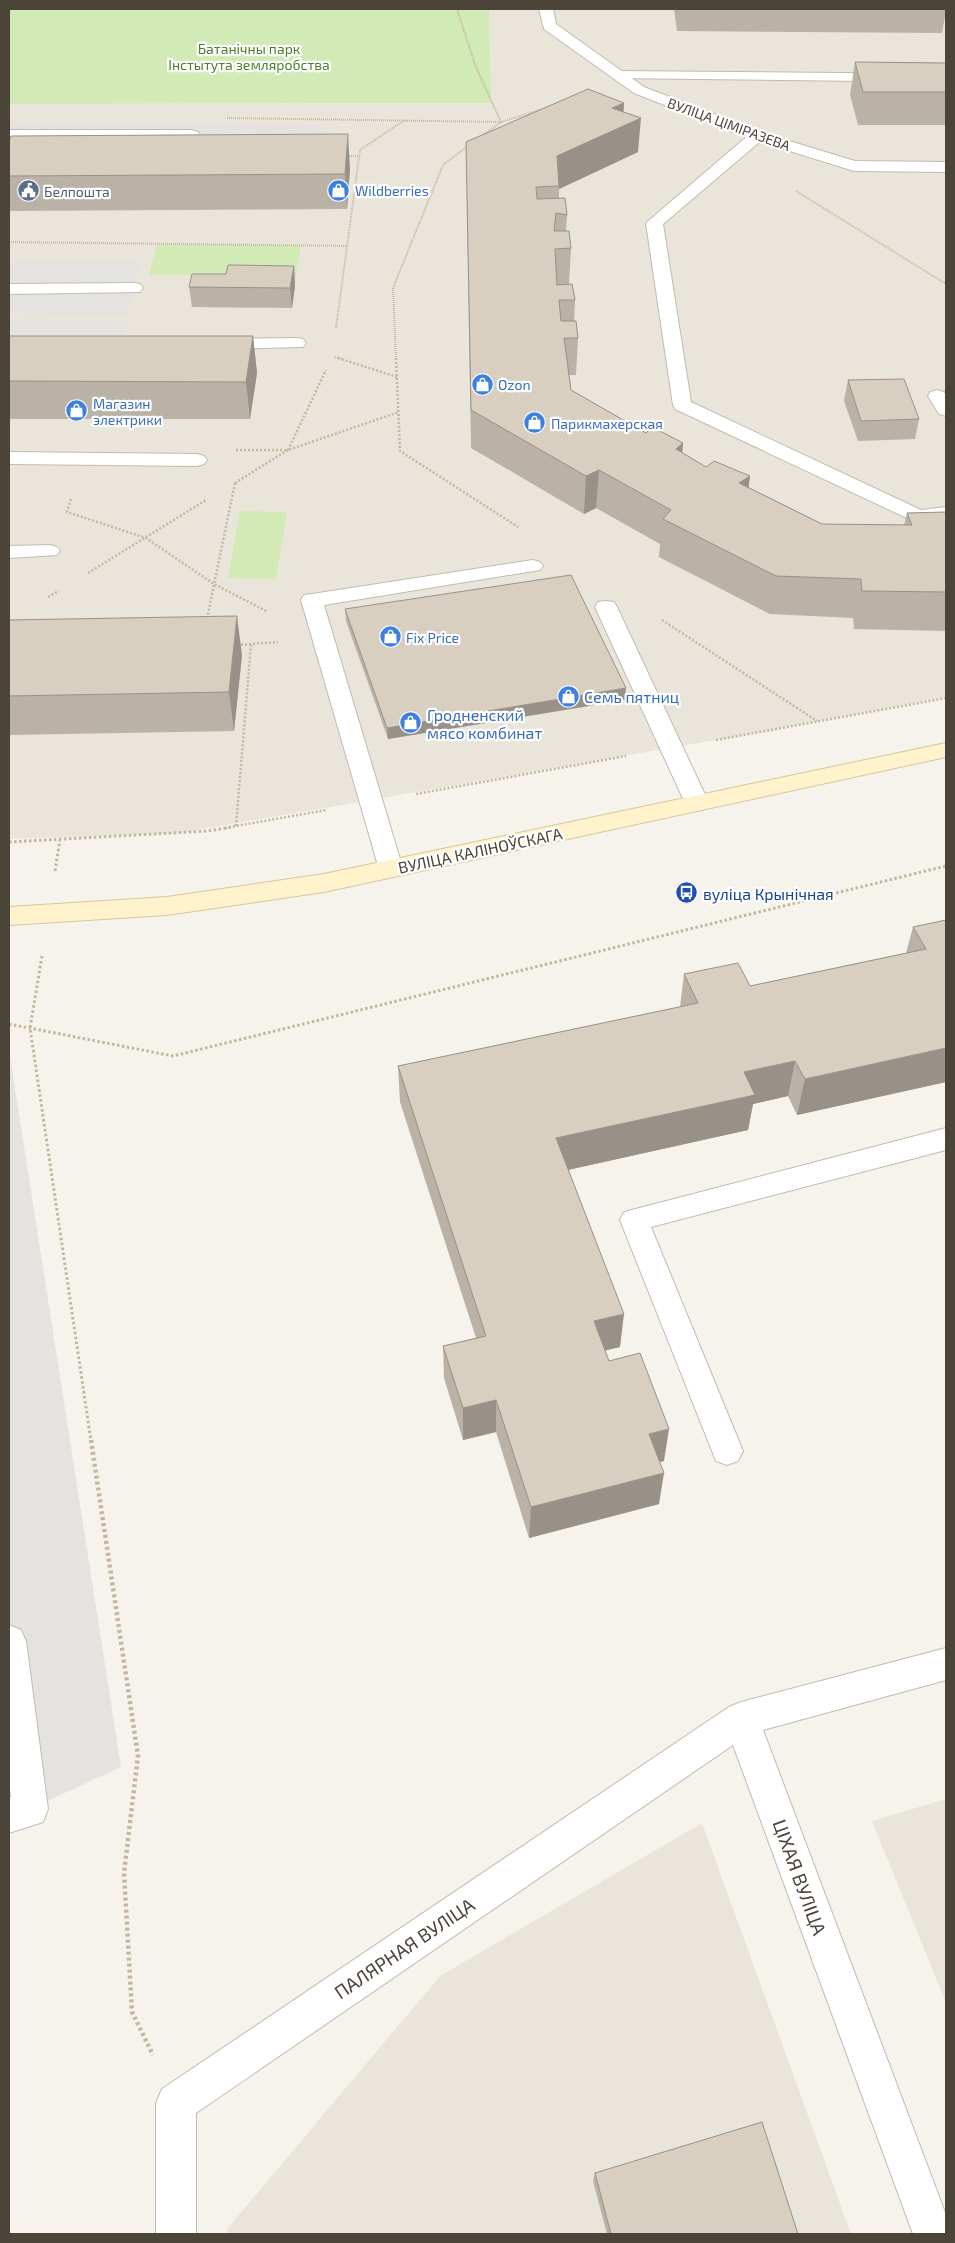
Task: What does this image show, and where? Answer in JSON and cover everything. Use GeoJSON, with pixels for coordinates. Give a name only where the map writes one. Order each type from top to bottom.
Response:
{"type":"FeatureCollection","features":[{"type":"Feature","properties":{"kind":"street","name":"ВУЛІЦА ЦІМІРАЗЕВА"},"geometry":{"type":"LineString","coordinates":[[546,9],[549,26],[639,90],[757,136],[854,166],[946,167]]}},
{"type":"Feature","properties":{"kind":"street"},"geometry":{"type":"LineString","coordinates":[[618,75],[946,78]]}},
{"type":"Feature","properties":{"kind":"street"},"geometry":{"type":"LineString","coordinates":[[9,135],[206,136]]}},
{"type":"Feature","properties":{"kind":"street"},"geometry":{"type":"LineString","coordinates":[[757,136],[654,222],[682,405],[918,516],[946,513]]}},
{"type":"Feature","properties":{"kind":"street"},"geometry":{"type":"LineString","coordinates":[[9,289],[134,288]]}},
{"type":"Feature","properties":{"kind":"street"},"geometry":{"type":"LineString","coordinates":[[198,344],[297,343]]}},
{"type":"Feature","properties":{"kind":"street"},"geometry":{"type":"LineString","coordinates":[[9,458],[197,460]]}},
{"type":"Feature","properties":{"kind":"street"},"geometry":{"type":"LineString","coordinates":[[9,552],[50,552]]}},
{"type":"Feature","properties":{"kind":"street"},"geometry":{"type":"LineString","coordinates":[[391,869],[312,600],[534,566]]}},
{"type":"Feature","properties":{"kind":"street"},"geometry":{"type":"LineString","coordinates":[[606,607],[697,803]]}},
{"type":"Feature","properties":{"kind":"street","name":"ВУЛІЦА КАЛІНОЎСКАГА"},"geometry":{"type":"LineString","coordinates":[[9,916],[167,906],[324,883],[946,750]]}},
{"type":"Feature","properties":{"kind":"street"},"geometry":{"type":"LineString","coordinates":[[727,1451],[634,1220],[946,1139]]}},
{"type":"Feature","properties":{"kind":"street"},"geometry":{"type":"LineString","coordinates":[[9,1641],[30,1809],[9,1815]]}},
{"type":"Feature","properties":{"kind":"street"},"geometry":{"type":"LineString","coordinates":[[741,1719],[946,1664]]}},
{"type":"Feature","properties":{"kind":"street","name":"ПАЛЯРНАЯ ВУЛІЦА"},"geometry":{"type":"LineString","coordinates":[[176,2103],[741,1719]]}},
{"type":"Feature","properties":{"kind":"street","name":"ЦІХАЯ ВУЛІЦА"},"geometry":{"type":"LineString","coordinates":[[741,1719],[933,2234]]}},
{"type":"Feature","properties":{"kind":"street"},"geometry":{"type":"LineString","coordinates":[[176,2103],[176,2234]]}},
{"type":"Feature","properties":{"kind":"path"},"geometry":{"type":"LineString","coordinates":[[457,9],[475,65],[501,122]]}},
{"type":"Feature","properties":{"kind":"path"},"geometry":{"type":"LineString","coordinates":[[227,118],[501,122],[547,108]]}},
{"type":"Feature","properties":{"kind":"path"},"geometry":{"type":"LineString","coordinates":[[336,328],[360,150],[406,120]]}},
{"type":"Feature","properties":{"kind":"path"},"geometry":{"type":"LineString","coordinates":[[479,138],[501,122]]}},
{"type":"Feature","properties":{"kind":"path"},"geometry":{"type":"LineString","coordinates":[[400,450],[393,288],[443,165],[472,143]]}},
{"type":"Feature","properties":{"kind":"path"},"geometry":{"type":"LineString","coordinates":[[736,154],[946,284]]}},
{"type":"Feature","properties":{"kind":"path"},"geometry":{"type":"LineString","coordinates":[[9,242],[347,246]]}},
{"type":"Feature","properties":{"kind":"path"},"geometry":{"type":"LineString","coordinates":[[332,356],[397,377]]}},
{"type":"Feature","properties":{"kind":"path"},"geometry":{"type":"LineString","coordinates":[[288,450],[328,364]]}},
{"type":"Feature","properties":{"kind":"path"},"geometry":{"type":"LineString","coordinates":[[226,488],[288,450],[399,412]]}},
{"type":"Feature","properties":{"kind":"path"},"geometry":{"type":"LineString","coordinates":[[207,620],[234,483]]}},
{"type":"Feature","properties":{"kind":"path"},"geometry":{"type":"LineString","coordinates":[[72,496],[67,512],[146,538],[214,584],[271,613]]}},
{"type":"Feature","properties":{"kind":"path"},"geometry":{"type":"LineString","coordinates":[[81,577],[210,498]]}},
{"type":"Feature","properties":{"kind":"path"},"geometry":{"type":"LineString","coordinates":[[48,597],[65,587]]}},
{"type":"Feature","properties":{"kind":"path"},"geometry":{"type":"LineString","coordinates":[[231,645],[279,642]]}},
{"type":"Feature","properties":{"kind":"path"},"geometry":{"type":"LineString","coordinates":[[236,826],[251,644]]}},
{"type":"Feature","properties":{"kind":"path"},"geometry":{"type":"LineString","coordinates":[[9,842],[208,831],[946,698]]}},
{"type":"Feature","properties":{"kind":"path"},"geometry":{"type":"LineString","coordinates":[[9,1024],[173,1056],[946,866]]}},
{"type":"Feature","properties":{"kind":"path"},"geometry":{"type":"LineString","coordinates":[[30,1028],[138,1756],[124,1874],[132,2012],[176,2103]]}},
{"type":"Feature","properties":{"kind":"shaded area"},"geometry":{"type":"Polygon","coordinates":[[[489,9],[946,9],[946,697],[721,739],[180,833],[9,839],[9,104],[490,103],[489,9]]]}},
{"type":"Feature","properties":{"kind":"shaded area"},"geometry":{"type":"Polygon","coordinates":[[[9,123],[329,125],[323,156],[9,155],[9,123]]]}},
{"type":"Feature","properties":{"kind":"shaded area"},"geometry":{"type":"Polygon","coordinates":[[[9,261],[141,261],[128,315],[9,314],[9,261]]]}},
{"type":"Feature","properties":{"kind":"shaded area"},"geometry":{"type":"Polygon","coordinates":[[[9,322],[127,322],[123,337],[9,337],[9,322]]]}},
{"type":"Feature","properties":{"kind":"shaded area"},"geometry":{"type":"Polygon","coordinates":[[[9,1050],[121,1767],[30,1809],[9,1640],[9,1050]]]}},
{"type":"Feature","properties":{"kind":"shaded area"},"geometry":{"type":"Polygon","coordinates":[[[946,1799],[946,2003],[872,1821],[946,1799]]]}},
{"type":"Feature","properties":{"kind":"shaded area"},"geometry":{"type":"Polygon","coordinates":[[[702,1823],[851,2234],[227,2234],[227,2229],[440,1976],[702,1823]]]}},
{"type":"Feature","properties":{"kind":"green space","name":"Батанічны парк Інстытута земляробства"},"geometry":{"type":"Polygon","coordinates":[[[9,9],[489,9],[491,103],[9,104],[9,9]]]}},
{"type":"Feature","properties":{"kind":"green space"},"geometry":{"type":"Polygon","coordinates":[[[157,244],[301,246],[296,276],[149,275],[157,244]]]}},
{"type":"Feature","properties":{"kind":"green space"},"geometry":{"type":"Polygon","coordinates":[[[240,511],[287,512],[276,579],[228,578],[240,511]]]}},
{"type":"Feature","properties":{"kind":"building"},"geometry":{"type":"Polygon","coordinates":[[[855,62],[946,63],[946,92],[863,92],[855,62]]]}},
{"type":"Feature","properties":{"kind":"building"},"geometry":{"type":"Polygon","coordinates":[[[588,89],[624,103],[612,108],[641,118],[557,156],[559,186],[536,187],[537,199],[565,198],[567,215],[556,213],[554,231],[569,231],[571,248],[555,249],[557,285],[572,284],[575,300],[559,300],[561,321],[576,321],[578,338],[564,338],[571,390],[646,433],[652,427],[683,443],[676,449],[706,467],[714,461],[750,476],[739,483],[822,524],[912,525],[907,513],[946,512],[946,592],[862,591],[861,579],[776,576],[663,519],[671,510],[599,470],[586,476],[471,410],[466,142],[588,89]]]}},
{"type":"Feature","properties":{"kind":"building"},"geometry":{"type":"Polygon","coordinates":[[[348,134],[345,174],[9,176],[9,142],[11,136],[348,134]]]}},
{"type":"Feature","properties":{"kind":"building"},"geometry":{"type":"Polygon","coordinates":[[[228,265],[294,266],[290,288],[189,287],[192,274],[226,274],[228,265]]]}},
{"type":"Feature","properties":{"kind":"building"},"geometry":{"type":"Polygon","coordinates":[[[9,336],[253,336],[246,382],[9,381],[9,336]]]}},
{"type":"Feature","properties":{"kind":"building"},"geometry":{"type":"Polygon","coordinates":[[[904,379],[919,419],[861,421],[848,380],[904,379]]]}},
{"type":"Feature","properties":{"kind":"building"},"geometry":{"type":"Polygon","coordinates":[[[571,575],[626,688],[387,728],[345,609],[571,575]]]}},
{"type":"Feature","properties":{"kind":"building"},"geometry":{"type":"Polygon","coordinates":[[[237,616],[229,692],[9,696],[9,620],[237,616]]]}},
{"type":"Feature","properties":{"kind":"building"},"geometry":{"type":"Polygon","coordinates":[[[946,920],[946,1048],[805,1079],[795,1061],[744,1072],[755,1095],[556,1138],[624,1314],[594,1321],[609,1361],[640,1353],[669,1429],[649,1434],[664,1473],[531,1507],[496,1400],[463,1408],[443,1346],[486,1336],[398,1066],[698,1003],[684,974],[738,963],[750,986],[926,949],[913,927],[946,920]]]}},
{"type":"Feature","properties":{"kind":"building"},"geometry":{"type":"Polygon","coordinates":[[[762,2122],[798,2234],[611,2234],[595,2173],[762,2122]]]}},
{"type":"Feature","properties":{"kind":"place","name":"Wildberries"},"geometry":{"type":"Point","coordinates":[339,190]}},
{"type":"Feature","properties":{"kind":"place","name":"Белпошта"},"geometry":{"type":"Point","coordinates":[28,191]}},
{"type":"Feature","properties":{"kind":"place","name":"Ozon"},"geometry":{"type":"Point","coordinates":[482,384]}},
{"type":"Feature","properties":{"kind":"place","name":"Магазин электрики"},"geometry":{"type":"Point","coordinates":[77,411]}},
{"type":"Feature","properties":{"kind":"place","name":"Парикмахерская"},"geometry":{"type":"Point","coordinates":[535,423]}},
{"type":"Feature","properties":{"kind":"place","name":"Fix Price"},"geometry":{"type":"Point","coordinates":[390,637]}},
{"type":"Feature","properties":{"kind":"place","name":"Семь пятниц"},"geometry":{"type":"Point","coordinates":[568,696]}},
{"type":"Feature","properties":{"kind":"place","name":"Гродненский мясо комбинат"},"geometry":{"type":"Point","coordinates":[411,723]}},
{"type":"Feature","properties":{"kind":"place","name":"вуліца Крынічная"},"geometry":{"type":"Point","coordinates":[687,893]}}]}
